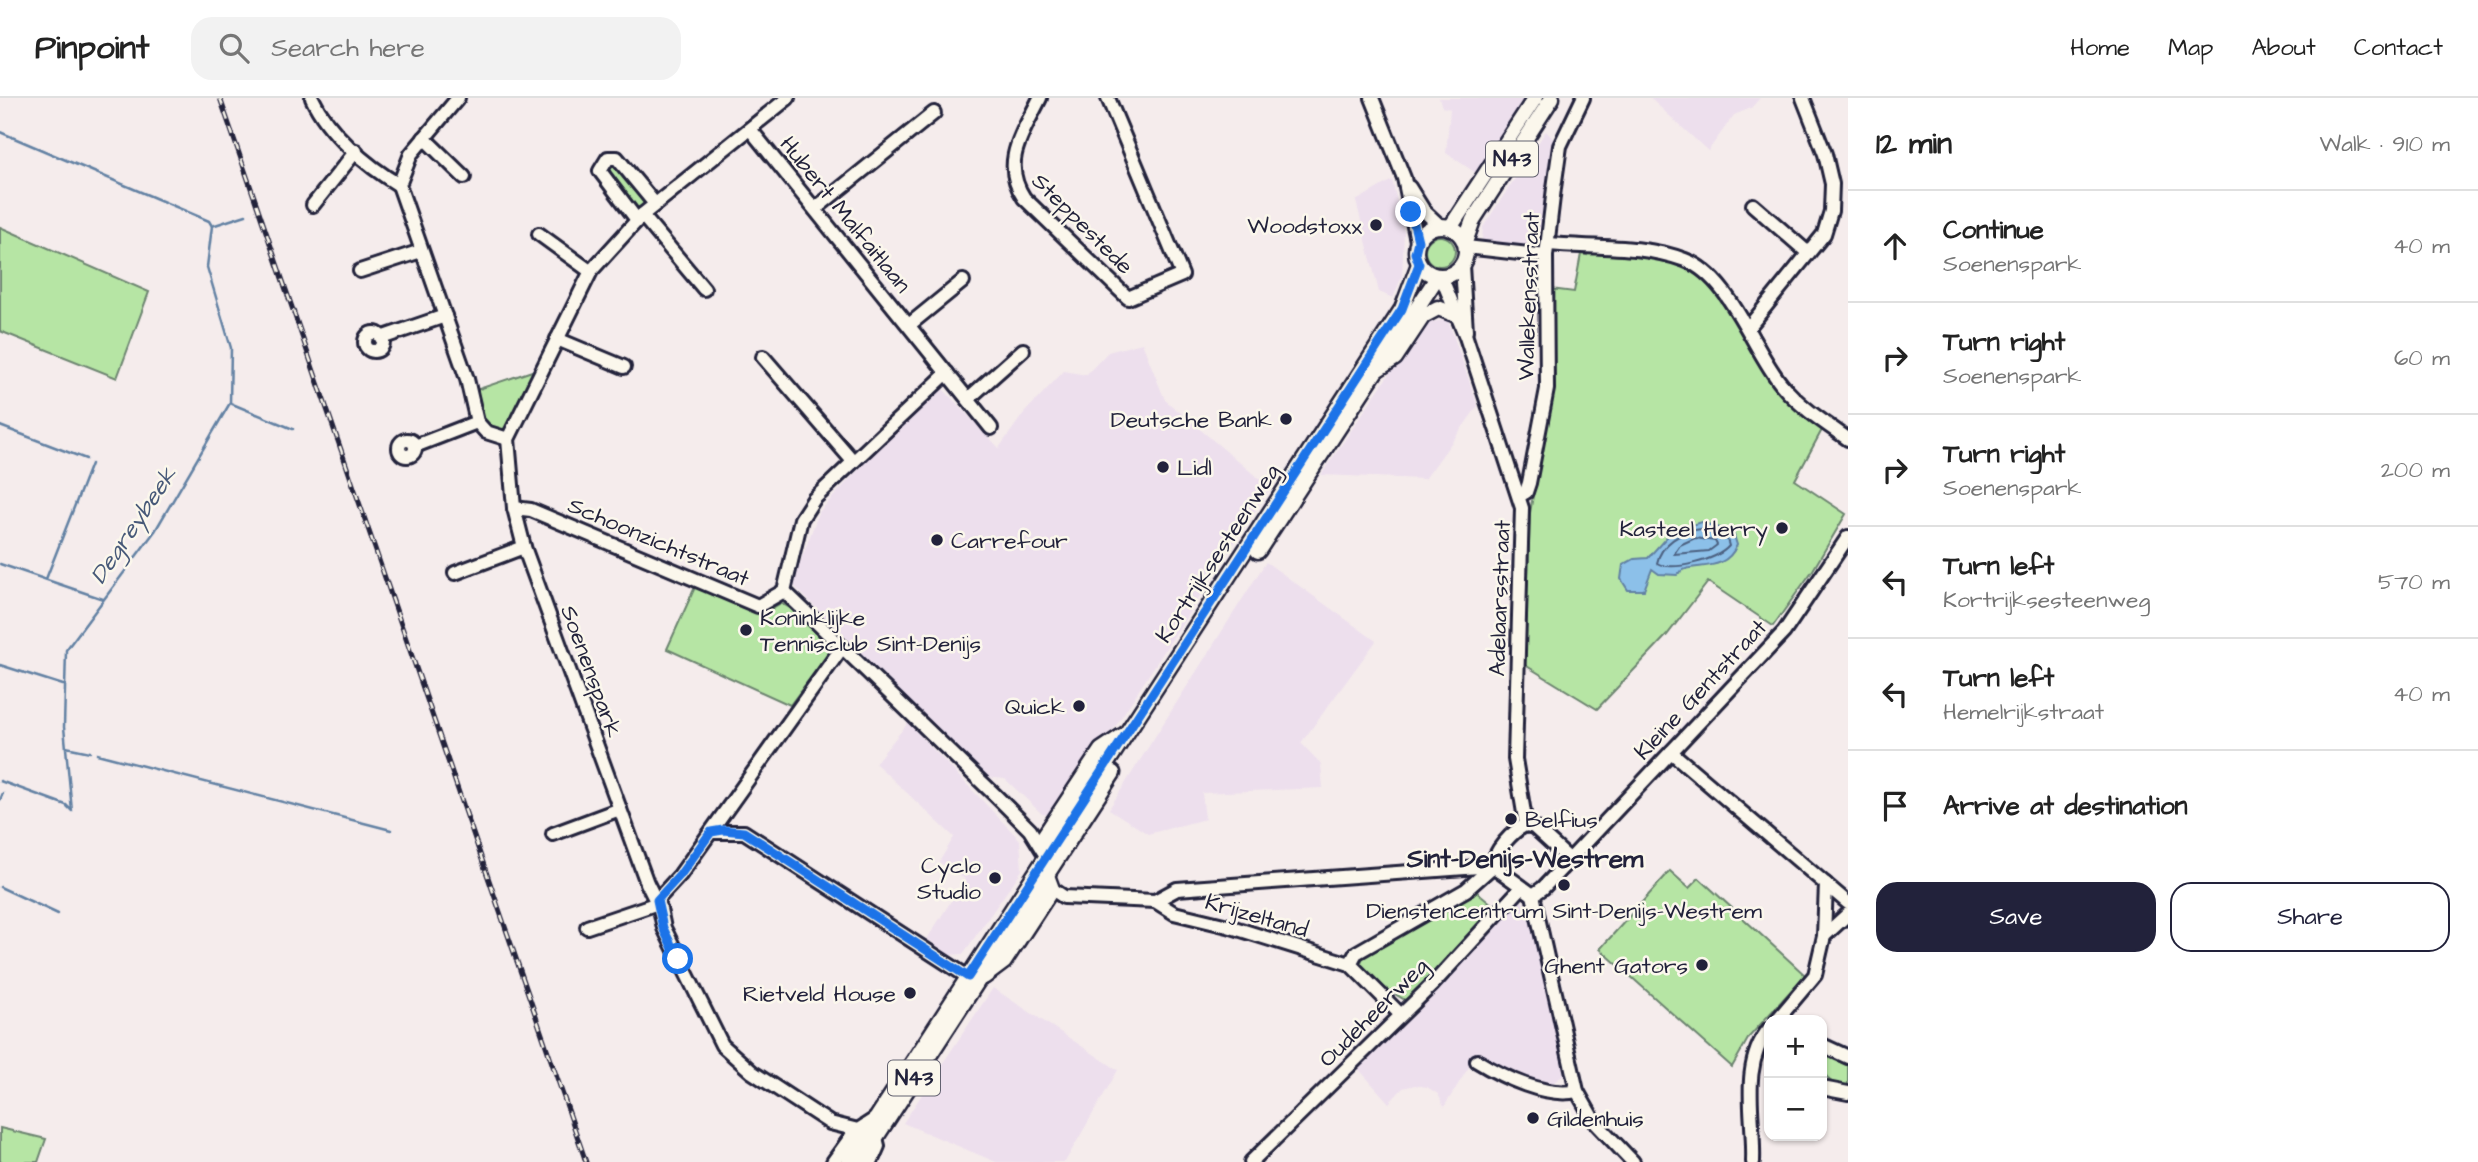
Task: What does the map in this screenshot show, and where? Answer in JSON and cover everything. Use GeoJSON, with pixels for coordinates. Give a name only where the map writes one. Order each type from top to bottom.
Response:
{"type":"FeatureCollection","features":[{"type":"Feature","properties":{"kind":"main road","name":"N43"},"geometry":{"type":"LineString","coordinates":[[1419,264],[1415,253],[1418,241],[1430,228],[1445,227],[1535,98]]}},
{"type":"Feature","properties":{"kind":"main road","name":"N43"},"geometry":{"type":"LineString","coordinates":[[1439,276],[1462,265],[1473,220],[1552,98]]}},
{"type":"Feature","properties":{"kind":"main road"},"geometry":{"type":"LineString","coordinates":[[1445,227],[1460,233],[1466,245]]}},
{"type":"Feature","properties":{"kind":"main road"},"geometry":{"type":"LineString","coordinates":[[1419,264],[1431,274],[1439,276]]}},
{"type":"Feature","properties":{"kind":"main road","name":"Kortrijksesteenweg"},"geometry":{"type":"LineString","coordinates":[[860,1162],[877,1142],[973,978],[1004,962],[1047,876],[1129,732],[1402,309],[1419,264]]}},
{"type":"Feature","properties":{"kind":"main road","name":"Kortrijksesteenweg"},"geometry":{"type":"LineString","coordinates":[[844,1156],[878,1115],[1047,876],[1439,276]]}},
{"type":"Feature","properties":{"kind":"main road","name":"N43"},"geometry":{"type":"LineString","coordinates":[[1374,372],[1395,358],[1428,312],[1438,308],[1456,315]]}},
{"type":"Feature","properties":{"kind":"main road","name":"N43"},"geometry":{"type":"LineString","coordinates":[[1040,842],[1101,750],[1129,732]]}},
{"type":"Feature","properties":{"kind":"street"},"geometry":{"type":"LineString","coordinates":[[312,98],[333,130],[399,185]]}},
{"type":"Feature","properties":{"kind":"street"},"geometry":{"type":"LineString","coordinates":[[458,98],[403,168],[399,185],[467,379],[477,422],[486,432],[510,435],[590,271],[655,204],[789,98]]}},
{"type":"Feature","properties":{"kind":"street","name":"Steppestede"},"geometry":{"type":"LineString","coordinates":[[1040,98],[1014,152],[1013,181],[1024,198],[1128,298],[1182,275],[1108,98]]}},
{"type":"Feature","properties":{"kind":"street"},"geometry":{"type":"LineString","coordinates":[[1372,98],[1404,178],[1418,241]]}},
{"type":"Feature","properties":{"kind":"street","name":"Wallekensstraat"},"geometry":{"type":"LineString","coordinates":[[1519,496],[1526,492],[1529,483],[1546,404],[1547,250],[1560,146],[1583,98]]}},
{"type":"Feature","properties":{"kind":"street"},"geometry":{"type":"LineString","coordinates":[[1748,328],[1824,234],[1831,211],[1832,184],[1825,154],[1803,98]]}},
{"type":"Feature","properties":{"kind":"street"},"geometry":{"type":"LineString","coordinates":[[815,209],[934,113]]}},
{"type":"Feature","properties":{"kind":"street","name":"Hubert Malfaitlaan"},"geometry":{"type":"LineString","coordinates":[[750,130],[991,428]]}},
{"type":"Feature","properties":{"kind":"street"},"geometry":{"type":"LineString","coordinates":[[424,138],[464,177]]}},
{"type":"Feature","properties":{"kind":"street"},"geometry":{"type":"LineString","coordinates":[[313,205],[356,151]]}},
{"type":"Feature","properties":{"kind":"street"},"geometry":{"type":"LineString","coordinates":[[655,204],[617,158],[608,158],[600,171],[704,289]]}},
{"type":"Feature","properties":{"kind":"street"},"geometry":{"type":"LineString","coordinates":[[1404,178],[1424,211],[1445,227]]}},
{"type":"Feature","properties":{"kind":"street"},"geometry":{"type":"LineString","coordinates":[[1753,205],[1807,252]]}},
{"type":"Feature","properties":{"kind":"street"},"geometry":{"type":"LineString","coordinates":[[539,234],[590,271]]}},
{"type":"Feature","properties":{"kind":"street"},"geometry":{"type":"LineString","coordinates":[[1466,245],[1547,250],[1652,251],[1688,261],[1716,284],[1748,328],[1782,385],[1815,416],[1848,439]]}},
{"type":"Feature","properties":{"kind":"street"},"geometry":{"type":"LineString","coordinates":[[360,271],[421,251]]}},
{"type":"Feature","properties":{"kind":"street","name":"Adelaarsstraat"},"geometry":{"type":"LineString","coordinates":[[1462,265],[1466,337]]}},
{"type":"Feature","properties":{"kind":"street","name":"Adelaarsstraat"},"geometry":{"type":"LineString","coordinates":[[1439,276],[1466,337],[1522,508],[1515,759],[1526,825]]}},
{"type":"Feature","properties":{"kind":"street","name":"Hubert Malfaitlaan"},"geometry":{"type":"LineString","coordinates":[[909,325],[963,281]]}},
{"type":"Feature","properties":{"kind":"street"},"geometry":{"type":"LineString","coordinates":[[381,338],[445,316]]}},
{"type":"Feature","properties":{"kind":"street"},"geometry":{"type":"LineString","coordinates":[[557,339],[624,367]]}},
{"type":"Feature","properties":{"kind":"street"},"geometry":{"type":"LineString","coordinates":[[968,399],[1023,350]]}},
{"type":"Feature","properties":{"kind":"street"},"geometry":{"type":"LineString","coordinates":[[763,357],[852,460]]}},
{"type":"Feature","properties":{"kind":"street"},"geometry":{"type":"LineString","coordinates":[[947,373],[852,460],[814,499],[801,519],[784,591],[1040,842],[1047,876],[1065,897],[1155,901],[1177,889],[1493,866],[1503,871],[1533,895],[1577,1091],[1594,1121],[1633,1162]]}},
{"type":"Feature","properties":{"kind":"street"},"geometry":{"type":"LineString","coordinates":[[415,446],[477,422]]}},
{"type":"Feature","properties":{"kind":"street","name":"Soenenspark"},"geometry":{"type":"LineString","coordinates":[[510,435],[514,508],[524,547],[620,809],[656,898],[663,928],[722,1045],[752,1072],[830,1123],[856,1130]]}},
{"type":"Feature","properties":{"kind":"street","name":"Schoonzichtstraat"},"geometry":{"type":"LineString","coordinates":[[514,508],[531,510],[758,606],[784,591]]}},
{"type":"Feature","properties":{"kind":"street","name":"Kleine Gentstraat"},"geometry":{"type":"LineString","coordinates":[[1533,895],[1570,860],[1784,632],[1848,537]]}},
{"type":"Feature","properties":{"kind":"street"},"geometry":{"type":"LineString","coordinates":[[455,573],[524,547]]}},
{"type":"Feature","properties":{"kind":"street"},"geometry":{"type":"LineString","coordinates":[[587,927],[656,898],[680,875],[842,649]]}},
{"type":"Feature","properties":{"kind":"street"},"geometry":{"type":"LineString","coordinates":[[1671,752],[1848,903]]}},
{"type":"Feature","properties":{"kind":"street"},"geometry":{"type":"LineString","coordinates":[[553,834],[620,809]]}},
{"type":"Feature","properties":{"kind":"street"},"geometry":{"type":"LineString","coordinates":[[1350,964],[1356,953],[1466,890],[1493,866],[1495,854],[1519,828],[1526,825],[1534,827],[1570,860]]}},
{"type":"Feature","properties":{"kind":"street"},"geometry":{"type":"LineString","coordinates":[[711,832],[744,832],[973,978]]}},
{"type":"Feature","properties":{"kind":"street"},"geometry":{"type":"LineString","coordinates":[[1781,1015],[1815,975],[1824,936],[1826,884]]}},
{"type":"Feature","properties":{"kind":"street","name":"Oudeheerweg"},"geometry":{"type":"LineString","coordinates":[[1251,1162],[1399,1014],[1433,984],[1521,888]]}},
{"type":"Feature","properties":{"kind":"street","name":"Krijzeltand"},"geometry":{"type":"LineString","coordinates":[[1155,901],[1174,913],[1228,926],[1350,964],[1399,1014]]}},
{"type":"Feature","properties":{"kind":"street"},"geometry":{"type":"LineString","coordinates":[[1824,936],[1848,914]]}},
{"type":"Feature","properties":{"kind":"street"},"geometry":{"type":"LineString","coordinates":[[1753,1162],[1751,1070],[1755,1051],[1764,1037]]}},
{"type":"Feature","properties":{"kind":"street"},"geometry":{"type":"LineString","coordinates":[[1827,1047],[1848,1057]]}},
{"type":"Feature","properties":{"kind":"street"},"geometry":{"type":"LineString","coordinates":[[1477,1061],[1495,1072],[1558,1093],[1577,1091]]}},
{"type":"Feature","properties":{"kind":"street"},"geometry":{"type":"LineString","coordinates":[[1827,1089],[1848,1093]]}},
{"type":"Feature","properties":{"kind":"street"},"geometry":{"type":"LineString","coordinates":[[856,1130],[878,1115]]}},
{"type":"Feature","properties":{"kind":"street"},"geometry":{"type":"LineString","coordinates":[[830,1123],[844,1156]]}},
{"type":"Feature","properties":{"kind":"street","name":"Kortrijksesteenweg"},"geometry":{"type":"LineString","coordinates":[[833,1162],[844,1156],[856,1130]]}},
{"type":"Feature","properties":{"kind":"street","name":"Kortrijksesteenweg"},"geometry":{"type":"LineString","coordinates":[[871,1162],[877,1142]]}},
{"type":"Feature","properties":{"kind":"shaded area"},"geometry":{"type":"Polygon","coordinates":[[[1439,98],[1524,98],[1476,173],[1446,153],[1450,109],[1442,107],[1439,98]]]}},
{"type":"Feature","properties":{"kind":"shaded area"},"geometry":{"type":"Polygon","coordinates":[[[1650,98],[1760,98],[1751,108],[1734,115],[1708,151],[1650,98]]]}},
{"type":"Feature","properties":{"kind":"shaded area"},"geometry":{"type":"Polygon","coordinates":[[[1546,131],[1555,141],[1543,243],[1523,246],[1482,240],[1483,227],[1546,131]]]}},
{"type":"Feature","properties":{"kind":"shaded area"},"geometry":{"type":"Polygon","coordinates":[[[1392,180],[1404,232],[1402,276],[1393,298],[1379,292],[1356,201],[1392,180]]]}},
{"type":"Feature","properties":{"kind":"shaded area"},"geometry":{"type":"Polygon","coordinates":[[[1448,320],[1478,406],[1425,479],[1321,475],[1408,346],[1428,322],[1448,320]]]}},
{"type":"Feature","properties":{"kind":"shaded area"},"geometry":{"type":"Polygon","coordinates":[[[1142,343],[1165,400],[1270,488],[1113,730],[1101,739],[1050,815],[1042,814],[1005,779],[986,777],[792,584],[819,512],[873,454],[942,388],[999,448],[1024,413],[1064,371],[1086,375],[1108,352],[1142,343]]]}},
{"type":"Feature","properties":{"kind":"shaded area"},"geometry":{"type":"Polygon","coordinates":[[[1266,562],[1376,641],[1301,743],[1321,764],[1323,788],[1202,793],[1205,819],[1148,834],[1109,809],[1266,562]]]}},
{"type":"Feature","properties":{"kind":"shaded area"},"geometry":{"type":"Polygon","coordinates":[[[908,723],[1020,840],[1022,870],[963,954],[950,955],[927,939],[965,879],[939,862],[954,837],[875,763],[908,723]]]}},
{"type":"Feature","properties":{"kind":"shaded area"},"geometry":{"type":"Polygon","coordinates":[[[1521,899],[1534,926],[1565,1074],[1550,1085],[1497,1066],[1477,1054],[1444,1107],[1438,1094],[1427,1087],[1415,1085],[1403,1088],[1389,1103],[1356,1066],[1521,899]]]}},
{"type":"Feature","properties":{"kind":"shaded area"},"geometry":{"type":"Polygon","coordinates":[[[993,988],[1118,1070],[1065,1162],[996,1162],[903,1123],[993,988]]]}},
{"type":"Feature","properties":{"kind":"green space"},"geometry":{"type":"Polygon","coordinates":[[[614,164],[619,165],[650,205],[637,211],[607,175],[614,164]]]}},
{"type":"Feature","properties":{"kind":"green space"},"geometry":{"type":"Polygon","coordinates":[[[0,227],[149,292],[117,378],[0,331],[0,227]]]}},
{"type":"Feature","properties":{"kind":"green space"},"geometry":{"type":"Polygon","coordinates":[[[1440,236],[1451,240],[1455,251],[1451,262],[1440,266],[1429,262],[1425,251],[1429,240],[1440,236]]]}},
{"type":"Feature","properties":{"kind":"green space"},"geometry":{"type":"Polygon","coordinates":[[[1588,250],[1636,254],[1672,261],[1698,274],[1716,291],[1736,313],[1823,428],[1795,480],[1846,514],[1813,570],[1773,626],[1708,582],[1667,635],[1597,709],[1525,665],[1530,513],[1548,408],[1550,289],[1574,292],[1581,254],[1587,255],[1588,250]]]}},
{"type":"Feature","properties":{"kind":"green space"},"geometry":{"type":"Polygon","coordinates":[[[535,370],[511,424],[500,431],[488,426],[482,416],[476,390],[535,370]]]}},
{"type":"Feature","properties":{"kind":"green space","name":"Koninklijke Tennisclub Sint-Denijs"},"geometry":{"type":"Polygon","coordinates":[[[695,587],[764,613],[781,603],[800,613],[834,646],[790,705],[667,649],[695,587]]]}},
{"type":"Feature","properties":{"kind":"green space","name":"Ghent Gators"},"geometry":{"type":"Polygon","coordinates":[[[1670,871],[1689,888],[1699,878],[1805,975],[1769,1015],[1764,1015],[1764,1020],[1749,1037],[1732,1067],[1600,949],[1670,871]]]}},
{"type":"Feature","properties":{"kind":"green space"},"geometry":{"type":"Polygon","coordinates":[[[1475,890],[1498,909],[1427,983],[1405,1000],[1378,984],[1360,965],[1365,952],[1475,890]]]}},
{"type":"Feature","properties":{"kind":"green space"},"geometry":{"type":"Polygon","coordinates":[[[1830,1054],[1848,1062],[1848,1087],[1828,1078],[1827,1060],[1830,1054]]]}},
{"type":"Feature","properties":{"kind":"green space"},"geometry":{"type":"Polygon","coordinates":[[[0,1128],[46,1139],[38,1162],[0,1162],[0,1128]]]}},
{"type":"Feature","properties":{"kind":"water"},"geometry":{"type":"Polygon","coordinates":[[[1701,522],[1733,532],[1737,545],[1731,555],[1715,564],[1682,570],[1677,575],[1659,574],[1652,569],[1644,590],[1628,590],[1621,579],[1623,565],[1634,559],[1648,558],[1672,531],[1701,522]]]}},
{"type":"Feature","properties":{"kind":"waterway"},"geometry":{"type":"LineString","coordinates":[[0,132],[209,221],[212,226]]}},
{"type":"Feature","properties":{"kind":"waterway","name":"Degreybeek"},"geometry":{"type":"LineString","coordinates":[[0,781],[66,805],[72,811],[64,727],[66,650],[155,531],[230,403],[231,348],[207,267],[212,226],[246,215]]}},
{"type":"Feature","properties":{"kind":"waterway"},"geometry":{"type":"LineString","coordinates":[[230,403],[293,429]]}},
{"type":"Feature","properties":{"kind":"waterway"},"geometry":{"type":"LineString","coordinates":[[0,426],[86,459]]}},
{"type":"Feature","properties":{"kind":"waterway"},"geometry":{"type":"LineString","coordinates":[[46,579],[91,464]]}},
{"type":"Feature","properties":{"kind":"waterway"},"geometry":{"type":"LineString","coordinates":[[0,564],[103,599]]}},
{"type":"Feature","properties":{"kind":"waterway"},"geometry":{"type":"LineString","coordinates":[[0,665],[63,685]]}},
{"type":"Feature","properties":{"kind":"waterway"},"geometry":{"type":"LineString","coordinates":[[66,747],[90,752]]}},
{"type":"Feature","properties":{"kind":"waterway"},"geometry":{"type":"LineString","coordinates":[[97,754],[391,830]]}},
{"type":"Feature","properties":{"kind":"waterway","name":"Degreybeek"},"geometry":{"type":"LineString","coordinates":[[0,800],[3,793]]}},
{"type":"Feature","properties":{"kind":"waterway"},"geometry":{"type":"LineString","coordinates":[[0,887],[58,914]]}},
{"type":"Feature","properties":{"kind":"railway"},"geometry":{"type":"LineString","coordinates":[[220,98],[586,1162]]}},
{"type":"Feature","properties":{"kind":"place","name":"Woodstoxx"},"geometry":{"type":"Point","coordinates":[1376,225]}},
{"type":"Feature","properties":{"kind":"place","name":"Deutsche Bank"},"geometry":{"type":"Point","coordinates":[1286,419]}},
{"type":"Feature","properties":{"kind":"place","name":"Lidl"},"geometry":{"type":"Point","coordinates":[1163,467]}},
{"type":"Feature","properties":{"kind":"place","name":"Kasteel Herry"},"geometry":{"type":"Point","coordinates":[1782,528]}},
{"type":"Feature","properties":{"kind":"place","name":"Carrefour"},"geometry":{"type":"Point","coordinates":[937,540]}},
{"type":"Feature","properties":{"kind":"place","name":"Koninklijke Tennisclub Sint-Denijs"},"geometry":{"type":"Point","coordinates":[746,630]}},
{"type":"Feature","properties":{"kind":"place","name":"Quick"},"geometry":{"type":"Point","coordinates":[1079,706]}},
{"type":"Feature","properties":{"kind":"place","name":"Belfius"},"geometry":{"type":"Point","coordinates":[1511,819]}},
{"type":"Feature","properties":{"kind":"place","name":"Cyclo Studio"},"geometry":{"type":"Point","coordinates":[995,878]}},
{"type":"Feature","properties":{"kind":"place","name":"Dienstencentrum Sint-Denijs-Westrem"},"geometry":{"type":"Point","coordinates":[1564,885]}},
{"type":"Feature","properties":{"kind":"place","name":"Ghent Gators"},"geometry":{"type":"Point","coordinates":[1702,965]}},
{"type":"Feature","properties":{"kind":"place","name":"Rietveld House"},"geometry":{"type":"Point","coordinates":[910,993]}},
{"type":"Feature","properties":{"kind":"place","name":"Gildenhuis"},"geometry":{"type":"Point","coordinates":[1533,1118]}},
{"type":"Feature","properties":{"kind":"district","name":"Sint-Denijs-Westrem"},"geometry":{"type":"Point","coordinates":[1525,858]}},
{"type":"Feature","properties":{"kind":"route"},"geometry":{"type":"LineString","coordinates":[[678,959],[663,928],[657,900],[680,875],[711,832],[735,830],[744,832],[968,977],[1402,309],[1419,264],[1415,253],[1418,241],[1411,212]]}}]}
